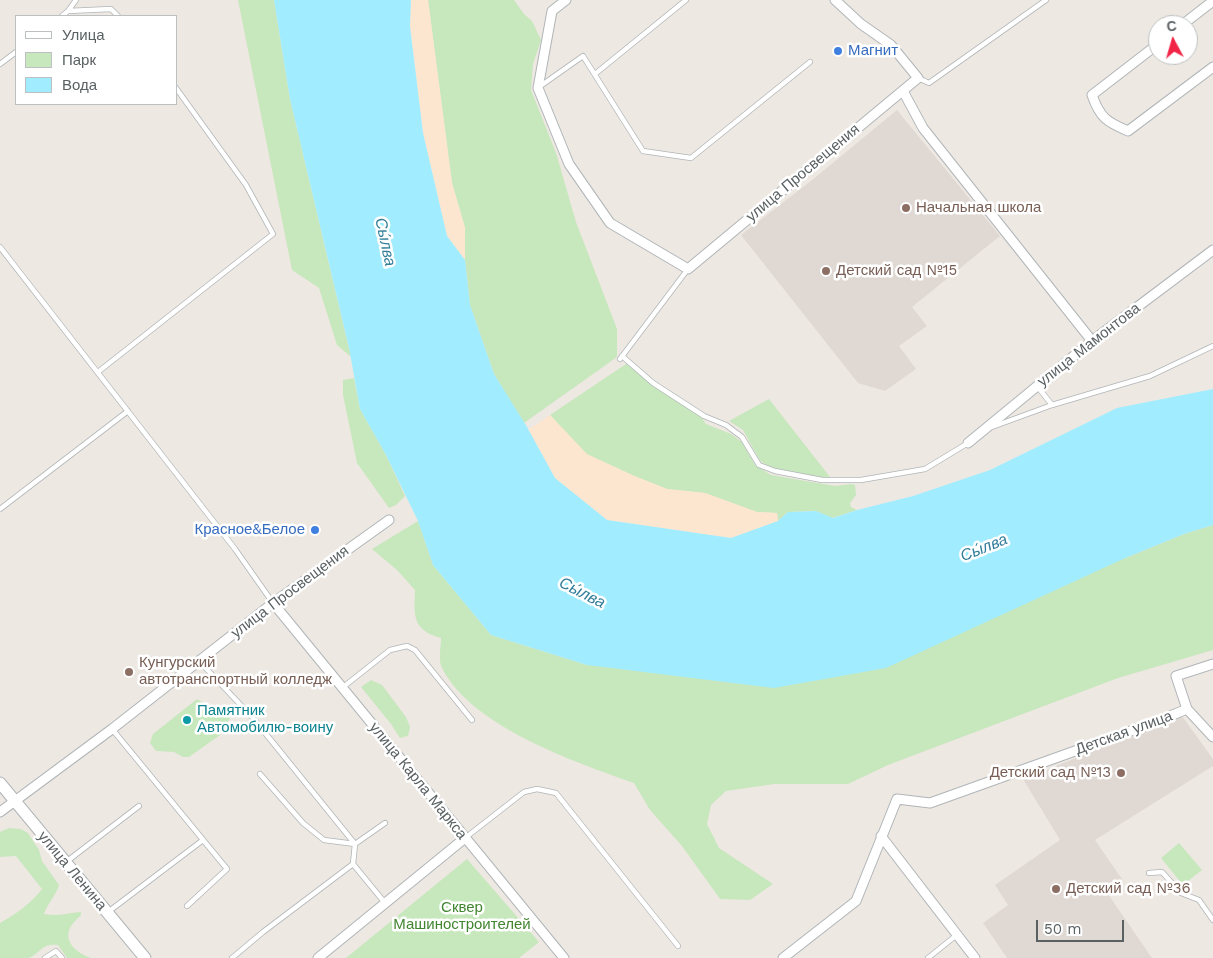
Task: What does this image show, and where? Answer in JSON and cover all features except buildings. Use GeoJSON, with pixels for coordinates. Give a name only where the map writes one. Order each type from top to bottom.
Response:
{"type":"FeatureCollection","features":[{"type":"Feature","properties":{"kind":"street"},"geometry":{"type":"LineString","coordinates":[[566,0],[552,11],[538,88],[569,164],[610,223],[688,269]]}},
{"type":"Feature","properties":{"kind":"street"},"geometry":{"type":"LineString","coordinates":[[835,0],[861,24],[891,45],[918,78]]}},
{"type":"Feature","properties":{"kind":"street"},"geometry":{"type":"LineString","coordinates":[[1195,15],[1213,1]]}},
{"type":"Feature","properties":{"kind":"street"},"geometry":{"type":"LineString","coordinates":[[1148,52],[1092,95],[1098,111],[1108,122],[1128,131],[1213,67]]}},
{"type":"Feature","properties":{"kind":"street","name":"улица Просвещения"},"geometry":{"type":"LineString","coordinates":[[688,269],[918,78]]}},
{"type":"Feature","properties":{"kind":"street"},"geometry":{"type":"LineString","coordinates":[[902,91],[923,128],[1092,341]]}},
{"type":"Feature","properties":{"kind":"street","name":"улица Мамонтова"},"geometry":{"type":"LineString","coordinates":[[968,443],[1092,341],[1213,250]]}},
{"type":"Feature","properties":{"kind":"street","name":"улица Просвещения"},"geometry":{"type":"LineString","coordinates":[[0,812],[112,729],[273,603],[389,520]]}},
{"type":"Feature","properties":{"kind":"street","name":"улица Карла Маркса"},"geometry":{"type":"LineString","coordinates":[[273,603],[564,958]]}},
{"type":"Feature","properties":{"kind":"street","name":"Детская улица"},"geometry":{"type":"LineString","coordinates":[[784,958],[856,900],[897,799],[930,803],[1187,709],[1176,676],[1213,664]]}},
{"type":"Feature","properties":{"kind":"street"},"geometry":{"type":"LineString","coordinates":[[1187,709],[1213,737]]}},
{"type":"Feature","properties":{"kind":"street","name":"улица Ленина"},"geometry":{"type":"LineString","coordinates":[[0,783],[145,958]]}},
{"type":"Feature","properties":{"kind":"street"},"geometry":{"type":"LineString","coordinates":[[881,836],[975,958]]}},
{"type":"Feature","properties":{"kind":"street"},"geometry":{"type":"LineString","coordinates":[[318,958],[465,838]]}},
{"type":"Feature","properties":{"kind":"lane"},"geometry":{"type":"LineString","coordinates":[[63,15],[76,0]]}},
{"type":"Feature","properties":{"kind":"lane"},"geometry":{"type":"LineString","coordinates":[[595,74],[686,0]]}},
{"type":"Feature","properties":{"kind":"lane"},"geometry":{"type":"LineString","coordinates":[[918,78],[929,83],[1046,0]]}},
{"type":"Feature","properties":{"kind":"lane"},"geometry":{"type":"LineString","coordinates":[[68,11],[111,10],[117,15]]}},
{"type":"Feature","properties":{"kind":"lane"},"geometry":{"type":"LineString","coordinates":[[0,64],[15,53]]}},
{"type":"Feature","properties":{"kind":"lane"},"geometry":{"type":"LineString","coordinates":[[538,88],[583,56],[644,151],[691,158],[810,62]]}},
{"type":"Feature","properties":{"kind":"lane"},"geometry":{"type":"LineString","coordinates":[[98,372],[273,234],[246,185],[178,91]]}},
{"type":"Feature","properties":{"kind":"lane"},"geometry":{"type":"LineString","coordinates":[[0,247],[235,549],[273,603]]}},
{"type":"Feature","properties":{"kind":"lane"},"geometry":{"type":"LineString","coordinates":[[688,269],[621,357],[654,383],[704,416],[726,425],[742,437],[759,466],[822,480],[861,480],[925,469],[968,443]]}},
{"type":"Feature","properties":{"kind":"lane"},"geometry":{"type":"LineString","coordinates":[[982,431],[1052,405],[1150,376],[1213,346]]}},
{"type":"Feature","properties":{"kind":"lane"},"geometry":{"type":"LineString","coordinates":[[1037,386],[1052,405]]}},
{"type":"Feature","properties":{"kind":"lane"},"geometry":{"type":"LineString","coordinates":[[0,509],[128,411]]}},
{"type":"Feature","properties":{"kind":"lane"},"geometry":{"type":"LineString","coordinates":[[342,688],[390,650],[407,646],[416,650],[472,720]]}},
{"type":"Feature","properties":{"kind":"lane"},"geometry":{"type":"LineString","coordinates":[[199,661],[253,718],[355,844],[353,864],[385,903]]}},
{"type":"Feature","properties":{"kind":"lane"},"geometry":{"type":"LineString","coordinates":[[112,729],[227,869],[187,906]]}},
{"type":"Feature","properties":{"kind":"lane"},"geometry":{"type":"LineString","coordinates":[[260,774],[303,823],[324,840],[355,844],[385,824]]}},
{"type":"Feature","properties":{"kind":"lane"},"geometry":{"type":"LineString","coordinates":[[465,838],[524,792],[537,789],[556,793],[678,946]]}},
{"type":"Feature","properties":{"kind":"lane"},"geometry":{"type":"LineString","coordinates":[[65,863],[139,806]]}},
{"type":"Feature","properties":{"kind":"lane"},"geometry":{"type":"LineString","coordinates":[[107,912],[202,840]]}},
{"type":"Feature","properties":{"kind":"lane"},"geometry":{"type":"LineString","coordinates":[[232,958],[263,932],[353,864]]}},
{"type":"Feature","properties":{"kind":"lane"},"geometry":{"type":"LineString","coordinates":[[1149,872],[1162,872],[1180,893],[1199,900],[1213,920]]}},
{"type":"Feature","properties":{"kind":"lane"},"geometry":{"type":"LineString","coordinates":[[928,958],[958,934]]}},
{"type":"Feature","properties":{"kind":"lane"},"geometry":{"type":"LineString","coordinates":[[45,958],[56,950],[62,958]]}},
{"type":"Feature","properties":{"kind":"shaded area"},"geometry":{"type":"Polygon","coordinates":[[[897,110],[1000,236],[912,307],[927,326],[899,346],[916,369],[885,391],[858,383],[741,235],[897,110]]]}},
{"type":"Feature","properties":{"kind":"shaded area"},"geometry":{"type":"Polygon","coordinates":[[[1182,716],[1213,759],[1213,766],[1095,840],[1124,882],[1108,894],[1152,958],[1007,958],[983,923],[1008,905],[995,885],[1060,840],[1023,779],[1182,716]]]}},
{"type":"Feature","properties":{"kind":"green space"},"geometry":{"type":"Polygon","coordinates":[[[238,0],[274,0],[290,99],[351,357],[337,345],[319,288],[292,270],[238,0]]]}},
{"type":"Feature","properties":{"kind":"green space"},"geometry":{"type":"Polygon","coordinates":[[[428,0],[514,0],[524,14],[532,21],[541,40],[533,64],[531,90],[556,153],[576,222],[617,329],[617,357],[524,423],[494,374],[470,305],[465,260],[465,228],[452,183],[428,0]]]}},
{"type":"Feature","properties":{"kind":"green space"},"geometry":{"type":"Polygon","coordinates":[[[626,364],[702,418],[706,424],[731,434],[742,442],[755,465],[771,475],[835,486],[855,485],[856,495],[850,503],[851,507],[857,510],[832,518],[816,511],[788,512],[778,521],[777,513],[757,512],[705,493],[667,489],[586,454],[550,415],[626,364]]]}},
{"type":"Feature","properties":{"kind":"green space"},"geometry":{"type":"Polygon","coordinates":[[[354,378],[360,409],[386,455],[405,496],[396,505],[389,508],[357,463],[343,395],[343,380],[354,378]]]}},
{"type":"Feature","properties":{"kind":"green space"},"geometry":{"type":"Polygon","coordinates":[[[769,399],[830,477],[822,478],[770,467],[760,461],[743,430],[729,421],[769,399]]]}},
{"type":"Feature","properties":{"kind":"green space"},"geometry":{"type":"Polygon","coordinates":[[[418,521],[433,565],[491,635],[587,665],[1123,559],[1184,534],[1213,525],[1213,650],[1118,678],[888,765],[848,784],[774,784],[726,791],[711,805],[707,824],[719,848],[773,884],[750,900],[720,899],[682,846],[650,810],[634,783],[555,753],[527,740],[500,725],[476,708],[456,689],[441,665],[441,638],[425,631],[417,621],[415,615],[415,590],[397,570],[372,549],[418,521]]]}},
{"type":"Feature","properties":{"kind":"green space"},"geometry":{"type":"Polygon","coordinates":[[[371,680],[382,685],[406,717],[410,727],[408,736],[400,738],[361,687],[371,680]]]}},
{"type":"Feature","properties":{"kind":"green space"},"geometry":{"type":"Polygon","coordinates":[[[197,699],[230,718],[220,735],[189,757],[183,757],[174,752],[156,751],[150,743],[153,734],[197,699]]]}},
{"type":"Feature","properties":{"kind":"green space"},"geometry":{"type":"Polygon","coordinates":[[[9,828],[21,829],[28,833],[39,850],[42,861],[59,885],[44,914],[58,915],[81,912],[81,915],[73,923],[68,933],[70,943],[77,951],[91,958],[67,958],[58,945],[48,945],[29,958],[0,958],[0,923],[22,908],[42,889],[16,856],[0,857],[0,832],[9,828]]]}},
{"type":"Feature","properties":{"kind":"green space"},"geometry":{"type":"Polygon","coordinates":[[[1179,843],[1202,870],[1183,885],[1161,858],[1179,843]]]}},
{"type":"Feature","properties":{"kind":"green space","name":"Сквер Машиностроителей"},"geometry":{"type":"Polygon","coordinates":[[[467,859],[539,942],[519,958],[346,958],[467,859]]]}},
{"type":"Feature","properties":{"kind":"sand"},"geometry":{"type":"Polygon","coordinates":[[[411,0],[428,0],[452,183],[465,228],[465,260],[447,236],[423,133],[410,26],[411,0]]]}},
{"type":"Feature","properties":{"kind":"sand"},"geometry":{"type":"Polygon","coordinates":[[[550,415],[587,454],[632,475],[667,489],[705,493],[757,512],[777,513],[778,521],[731,538],[607,520],[555,478],[528,430],[550,415]]]}},
{"type":"Feature","properties":{"kind":"water","name":"Сы́лва"},"geometry":{"type":"Polygon","coordinates":[[[274,0],[411,0],[410,26],[423,133],[447,236],[465,260],[470,305],[494,374],[527,427],[555,478],[607,520],[731,538],[778,521],[788,512],[816,511],[833,518],[913,496],[990,470],[1117,408],[1213,389],[1213,525],[1184,534],[1123,559],[886,668],[774,688],[587,665],[491,635],[433,565],[418,521],[386,455],[360,409],[349,348],[290,99],[274,0]]]}},
{"type":"Feature","properties":{"kind":"place","name":"Магнит"},"geometry":{"type":"Point","coordinates":[838,51]}},
{"type":"Feature","properties":{"kind":"place","name":"Начальная школа"},"geometry":{"type":"Point","coordinates":[906,208]}},
{"type":"Feature","properties":{"kind":"place","name":"Детский сад №15"},"geometry":{"type":"Point","coordinates":[826,271]}},
{"type":"Feature","properties":{"kind":"place","name":"Красное&Белое"},"geometry":{"type":"Point","coordinates":[315,530]}},
{"type":"Feature","properties":{"kind":"place","name":"Кунгурский автотранспортный колледж"},"geometry":{"type":"Point","coordinates":[129,672]}},
{"type":"Feature","properties":{"kind":"place","name":"Памятник Автомобилю-воину"},"geometry":{"type":"Point","coordinates":[187,720]}},
{"type":"Feature","properties":{"kind":"place","name":"Детский сад №13"},"geometry":{"type":"Point","coordinates":[1121,773]}},
{"type":"Feature","properties":{"kind":"place","name":"Детский сад №36"},"geometry":{"type":"Point","coordinates":[1056,889]}}]}
